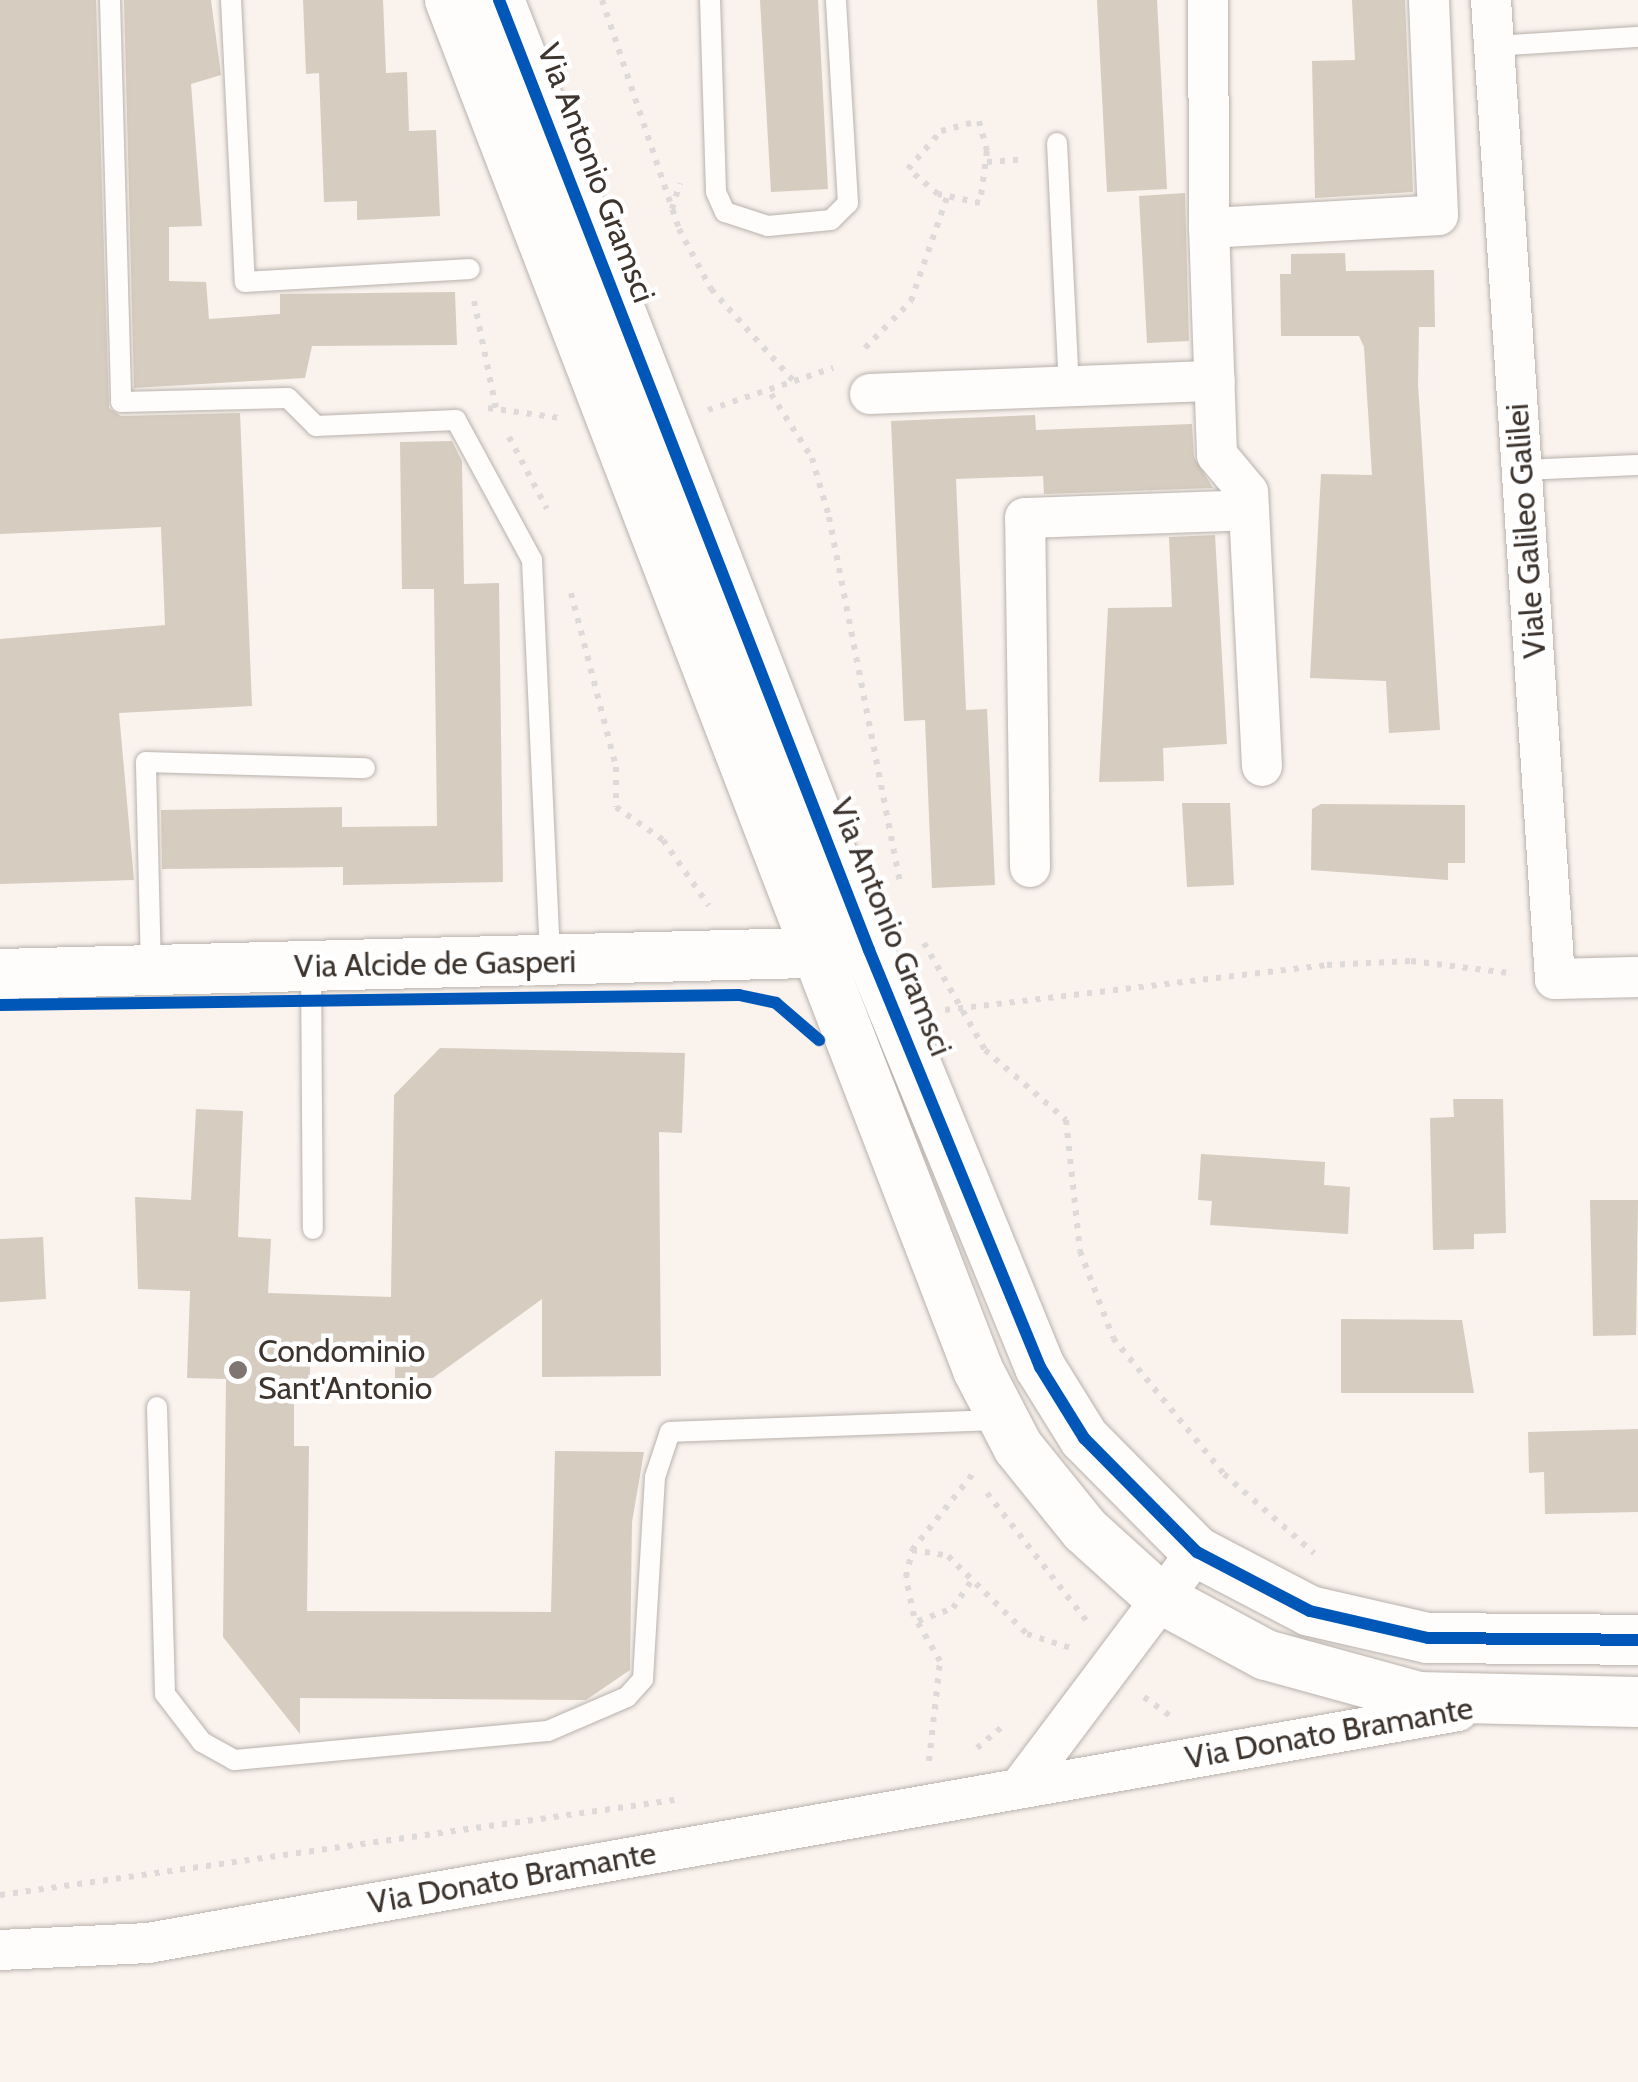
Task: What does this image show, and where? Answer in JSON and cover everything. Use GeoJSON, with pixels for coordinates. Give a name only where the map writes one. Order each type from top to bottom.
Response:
{"type":"FeatureCollection","features":[{"type":"Feature","properties":{"kind":"street"},"geometry":{"type":"LineString","coordinates":[[450,0],[816,954],[982,1421],[1160,1598],[1306,1671],[1418,1697],[1506,1703]]}},
{"type":"Feature","properties":{"kind":"street","name":"Via Antonio Gramsci"},"geometry":{"type":"LineString","coordinates":[[499,0],[869,950],[1059,1401],[1115,1476],[1196,1552],[1310,1611],[1477,1640],[1638,1640]]}},
{"type":"Feature","properties":{"kind":"street"},"geometry":{"type":"LineString","coordinates":[[1208,0],[1209,228],[1218,455],[1248,492],[1262,766]]}},
{"type":"Feature","properties":{"kind":"street"},"geometry":{"type":"LineString","coordinates":[[1209,228],[1438,215],[1429,0]]}},
{"type":"Feature","properties":{"kind":"street","name":"Viale Galileo Galilei"},"geometry":{"type":"LineString","coordinates":[[1491,0],[1555,979]]}},
{"type":"Feature","properties":{"kind":"street"},"geometry":{"type":"LineString","coordinates":[[870,394],[1214,382]]}},
{"type":"Feature","properties":{"kind":"street"},"geometry":{"type":"LineString","coordinates":[[1030,866],[1025,518],[1249,510]]}},
{"type":"Feature","properties":{"kind":"street","name":"Via Alcide de Gasperi"},"geometry":{"type":"LineString","coordinates":[[0,974],[550,962],[869,950]]}},
{"type":"Feature","properties":{"kind":"street"},"geometry":{"type":"LineString","coordinates":[[1555,979],[1638,977]]}},
{"type":"Feature","properties":{"kind":"street"},"geometry":{"type":"LineString","coordinates":[[1021,1786],[1084,1661],[1160,1598],[1196,1552]]}},
{"type":"Feature","properties":{"kind":"street","name":"Via Donato Bramante"},"geometry":{"type":"LineString","coordinates":[[0,1950],[148,1943],[1506,1703],[1638,1702]]}},
{"type":"Feature","properties":{"kind":"lane"},"geometry":{"type":"LineString","coordinates":[[110,0],[121,402],[288,398],[316,426],[456,420],[532,560],[550,962]]}},
{"type":"Feature","properties":{"kind":"lane"},"geometry":{"type":"LineString","coordinates":[[231,0],[244,282],[470,269]]}},
{"type":"Feature","properties":{"kind":"lane"},"geometry":{"type":"LineString","coordinates":[[710,0],[716,192],[726,212],[768,226],[832,220],[848,202],[836,0]]}},
{"type":"Feature","properties":{"kind":"lane"},"geometry":{"type":"LineString","coordinates":[[1494,46],[1638,38]]}},
{"type":"Feature","properties":{"kind":"lane"},"geometry":{"type":"LineString","coordinates":[[1057,143],[1069,386]]}},
{"type":"Feature","properties":{"kind":"lane"},"geometry":{"type":"LineString","coordinates":[[1522,470],[1638,465]]}},
{"type":"Feature","properties":{"kind":"lane"},"geometry":{"type":"LineString","coordinates":[[151,970],[146,762],[365,768]]}},
{"type":"Feature","properties":{"kind":"lane"},"geometry":{"type":"LineString","coordinates":[[311,966],[314,1229]]}},
{"type":"Feature","properties":{"kind":"lane"},"geometry":{"type":"LineString","coordinates":[[156,1407],[165,1694],[202,1742],[234,1760],[548,1731],[626,1697],[643,1678],[655,1477],[670,1432],[982,1421]]}},
{"type":"Feature","properties":{"kind":"path"},"geometry":{"type":"LineString","coordinates":[[979,121],[987,151],[980,203],[946,197],[908,169],[941,131],[979,121]]}},
{"type":"Feature","properties":{"kind":"path"},"geometry":{"type":"LineString","coordinates":[[663,422],[771,394],[881,338],[911,300],[946,197]]}},
{"type":"Feature","properties":{"kind":"path"},"geometry":{"type":"LineString","coordinates":[[470,269],[496,408]]}},
{"type":"Feature","properties":{"kind":"path"},"geometry":{"type":"LineString","coordinates":[[771,394],[812,458],[828,517],[903,894]]}},
{"type":"Feature","properties":{"kind":"path"},"geometry":{"type":"LineString","coordinates":[[483,408],[530,470],[552,528]]}},
{"type":"Feature","properties":{"kind":"path"},"geometry":{"type":"LineString","coordinates":[[456,420],[458,409],[496,408],[615,430]]}},
{"type":"Feature","properties":{"kind":"path"},"geometry":{"type":"LineString","coordinates":[[566,580],[616,767],[616,807],[684,864],[709,906],[723,957]]}},
{"type":"Feature","properties":{"kind":"path"},"geometry":{"type":"LineString","coordinates":[[915,927],[960,1008],[1010,1078],[1066,1120],[1080,1251],[1135,1371],[1224,1474],[1332,1566]]}},
{"type":"Feature","properties":{"kind":"path"},"geometry":{"type":"LineString","coordinates":[[896,1015],[1140,981],[1411,961],[1555,979]]}},
{"type":"Feature","properties":{"kind":"path"},"geometry":{"type":"LineString","coordinates":[[928,1767],[940,1661],[906,1595],[912,1550],[976,1470],[982,1421]]}},
{"type":"Feature","properties":{"kind":"path"},"geometry":{"type":"LineString","coordinates":[[976,1470],[1004,1523],[1084,1608],[1090,1630],[1084,1661]]}},
{"type":"Feature","properties":{"kind":"path"},"geometry":{"type":"LineString","coordinates":[[912,1550],[948,1556],[974,1577],[1027,1634],[1084,1661],[1180,1724],[1186,1757]]}},
{"type":"Feature","properties":{"kind":"path"},"geometry":{"type":"LineString","coordinates":[[918,1621],[953,1608],[974,1577]]}},
{"type":"Feature","properties":{"kind":"path"},"geometry":{"type":"LineString","coordinates":[[965,1756],[1022,1710]]}},
{"type":"Feature","properties":{"kind":"path"},"geometry":{"type":"LineString","coordinates":[[910,1769],[943,1765]]}},
{"type":"Feature","properties":{"kind":"path"},"geometry":{"type":"LineString","coordinates":[[0,1894],[702,1796]]}},
{"type":"Feature","properties":{"kind":"building"},"geometry":{"type":"Polygon","coordinates":[[[0,0],[96,0],[109,408],[121,416],[240,413],[252,706],[119,713],[134,880],[0,884],[0,639],[165,625],[161,527],[0,534],[0,0]]]}},
{"type":"Feature","properties":{"kind":"building"},"geometry":{"type":"Polygon","coordinates":[[[124,0],[211,0],[221,75],[191,84],[202,226],[169,227],[169,281],[206,282],[209,319],[280,314],[280,294],[455,292],[457,345],[312,346],[305,378],[134,388],[124,0]]]}},
{"type":"Feature","properties":{"kind":"building"},"geometry":{"type":"Polygon","coordinates":[[[303,0],[383,0],[386,73],[407,72],[409,131],[436,130],[440,216],[357,220],[357,201],[324,202],[319,73],[306,74],[303,0]]]}},
{"type":"Feature","properties":{"kind":"building"},"geometry":{"type":"Polygon","coordinates":[[[760,0],[818,0],[828,189],[771,192],[760,0]]]}},
{"type":"Feature","properties":{"kind":"building"},"geometry":{"type":"Polygon","coordinates":[[[1097,0],[1157,0],[1167,189],[1107,192],[1097,0]]]}},
{"type":"Feature","properties":{"kind":"building"},"geometry":{"type":"Polygon","coordinates":[[[1352,0],[1405,0],[1413,192],[1315,198],[1312,61],[1355,60],[1352,0]]]}},
{"type":"Feature","properties":{"kind":"building"},"geometry":{"type":"Polygon","coordinates":[[[1185,193],[1189,341],[1147,343],[1139,196],[1185,193]]]}},
{"type":"Feature","properties":{"kind":"building"},"geometry":{"type":"Polygon","coordinates":[[[1345,253],[1346,271],[1434,270],[1435,327],[1419,327],[1418,384],[1440,730],[1389,733],[1386,681],[1310,678],[1321,474],[1372,475],[1364,347],[1359,336],[1281,336],[1280,274],[1291,274],[1291,254],[1345,253]]]}},
{"type":"Feature","properties":{"kind":"building"},"geometry":{"type":"Polygon","coordinates":[[[1035,415],[1036,430],[1192,424],[1194,457],[1213,488],[1044,494],[1043,476],[956,479],[966,710],[987,709],[995,885],[932,888],[925,720],[904,721],[891,421],[1035,415]]]}},
{"type":"Feature","properties":{"kind":"building"},"geometry":{"type":"Polygon","coordinates":[[[452,441],[462,461],[464,584],[499,583],[503,882],[343,885],[343,867],[162,869],[161,810],[342,807],[342,827],[437,826],[434,589],[402,589],[400,442],[452,441]]]}},
{"type":"Feature","properties":{"kind":"building"},"geometry":{"type":"Polygon","coordinates":[[[1215,535],[1227,744],[1163,748],[1164,781],[1099,782],[1108,608],[1172,607],[1169,537],[1215,535]]]}},
{"type":"Feature","properties":{"kind":"building"},"geometry":{"type":"Polygon","coordinates":[[[1182,803],[1230,803],[1234,885],[1187,887],[1182,803]]]}},
{"type":"Feature","properties":{"kind":"building"},"geometry":{"type":"Polygon","coordinates":[[[1321,804],[1465,805],[1465,863],[1448,863],[1448,880],[1311,870],[1312,809],[1321,804]]]}},
{"type":"Feature","properties":{"kind":"building","name":"Condominio Sant'Antonio"},"geometry":{"type":"Polygon","coordinates":[[[440,1048],[685,1053],[682,1133],[659,1132],[661,1376],[542,1377],[542,1299],[433,1378],[395,1378],[395,1362],[310,1360],[310,1379],[294,1379],[294,1446],[309,1446],[307,1611],[551,1612],[555,1451],[644,1452],[632,1522],[630,1670],[586,1700],[300,1698],[300,1734],[223,1637],[226,1379],[187,1378],[190,1291],[138,1289],[135,1197],[191,1200],[196,1109],[243,1111],[238,1237],[271,1239],[268,1293],[391,1297],[394,1095],[440,1048]]]}},
{"type":"Feature","properties":{"kind":"building"},"geometry":{"type":"Polygon","coordinates":[[[1453,1099],[1503,1099],[1506,1233],[1474,1234],[1474,1249],[1433,1250],[1430,1118],[1454,1117],[1453,1099]]]}},
{"type":"Feature","properties":{"kind":"building"},"geometry":{"type":"Polygon","coordinates":[[[1201,1154],[1325,1162],[1324,1185],[1350,1187],[1348,1234],[1210,1225],[1212,1201],[1198,1200],[1201,1154]]]}},
{"type":"Feature","properties":{"kind":"building"},"geometry":{"type":"Polygon","coordinates":[[[1590,1200],[1638,1200],[1636,1335],[1593,1336],[1590,1200]]]}},
{"type":"Feature","properties":{"kind":"building"},"geometry":{"type":"Polygon","coordinates":[[[43,1237],[46,1299],[0,1302],[0,1239],[43,1237]]]}},
{"type":"Feature","properties":{"kind":"building"},"geometry":{"type":"Polygon","coordinates":[[[1341,1319],[1462,1320],[1474,1393],[1341,1393],[1341,1319]]]}},
{"type":"Feature","properties":{"kind":"building"},"geometry":{"type":"Polygon","coordinates":[[[1638,1429],[1638,1512],[1545,1514],[1544,1472],[1529,1473],[1528,1432],[1638,1429]]]}},
{"type":"Feature","properties":{"kind":"cycle path"},"geometry":{"type":"LineString","coordinates":[[499,0],[869,950],[1040,1367],[1084,1438],[1197,1552],[1310,1611],[1428,1638],[1638,1640]]}},
{"type":"Feature","properties":{"kind":"cycle path"},"geometry":{"type":"LineString","coordinates":[[0,1005],[739,995],[776,1003],[819,1040]]}},
{"type":"Feature","properties":{"kind":"place","name":"Condominio Sant'Antonio"},"geometry":{"type":"Point","coordinates":[238,1370]}}]}
